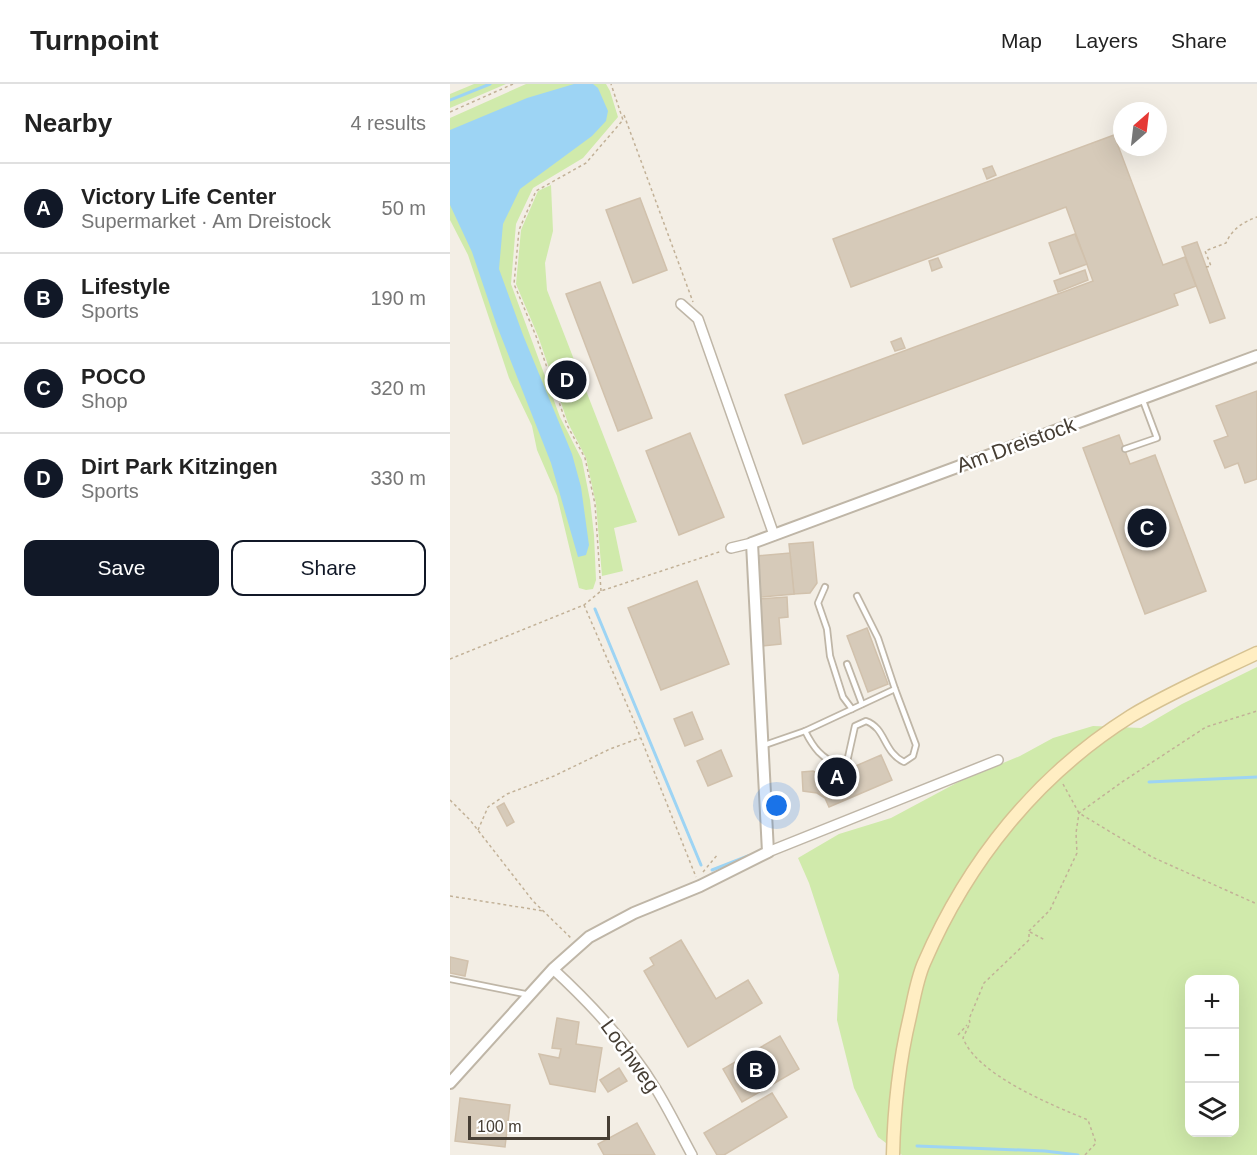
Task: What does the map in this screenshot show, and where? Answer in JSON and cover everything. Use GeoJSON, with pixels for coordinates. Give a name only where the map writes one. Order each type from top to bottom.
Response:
{"type":"FeatureCollection","features":[{"type":"Feature","properties":{"kind":"main road"},"geometry":{"type":"LineString","coordinates":[[893,1155],[896,1092],[903,1047],[924,964],[965,884],[998,836],[1026,801],[1058,772],[1131,717],[1190,685],[1257,653]]}},
{"type":"Feature","properties":{"kind":"street"},"geometry":{"type":"LineString","coordinates":[[681,304],[698,318],[774,535]]}},
{"type":"Feature","properties":{"kind":"street","name":"Am Dreistock"},"geometry":{"type":"LineString","coordinates":[[752,543],[1257,356]]}},
{"type":"Feature","properties":{"kind":"street"},"geometry":{"type":"LineString","coordinates":[[731,548],[752,543],[768,852]]}},
{"type":"Feature","properties":{"kind":"street"},"geometry":{"type":"LineString","coordinates":[[450,1083],[553,969],[589,937],[634,913],[700,886],[768,852],[998,760]]}},
{"type":"Feature","properties":{"kind":"street","name":"Lochweg"},"geometry":{"type":"LineString","coordinates":[[553,969],[602,1017],[636,1059],[656,1089],[692,1155]]}},
{"type":"Feature","properties":{"kind":"lane"},"geometry":{"type":"LineString","coordinates":[[1125,449],[1157,438],[1142,398]]}},
{"type":"Feature","properties":{"kind":"lane"},"geometry":{"type":"LineString","coordinates":[[825,587],[818,603],[828,629],[830,656],[843,697],[852,710]]}},
{"type":"Feature","properties":{"kind":"lane"},"geometry":{"type":"LineString","coordinates":[[805,731],[813,749],[839,766],[847,762],[855,726],[866,720],[874,723],[896,758],[904,762],[913,756],[916,745],[878,639],[857,596]]}},
{"type":"Feature","properties":{"kind":"lane"},"geometry":{"type":"LineString","coordinates":[[847,664],[862,704]]}},
{"type":"Feature","properties":{"kind":"lane"},"geometry":{"type":"LineString","coordinates":[[762,746],[805,731],[895,689]]}},
{"type":"Feature","properties":{"kind":"lane"},"geometry":{"type":"LineString","coordinates":[[450,979],[530,995]]}},
{"type":"Feature","properties":{"kind":"path"},"geometry":{"type":"LineString","coordinates":[[450,112],[513,84]]}},
{"type":"Feature","properties":{"kind":"path"},"geometry":{"type":"LineString","coordinates":[[611,84],[686,279],[698,318]]}},
{"type":"Feature","properties":{"kind":"path"},"geometry":{"type":"LineString","coordinates":[[602,591],[595,504],[585,458],[567,425],[536,336],[514,284],[519,230],[536,191],[586,163],[623,120],[622,112]]}},
{"type":"Feature","properties":{"kind":"path"},"geometry":{"type":"LineString","coordinates":[[1206,267],[1210,266],[1204,251],[1226,243],[1231,232],[1257,217]]}},
{"type":"Feature","properties":{"kind":"path"},"geometry":{"type":"LineString","coordinates":[[450,659],[584,605],[602,591],[731,548]]}},
{"type":"Feature","properties":{"kind":"path"},"geometry":{"type":"LineString","coordinates":[[584,605],[634,721],[697,879],[717,854]]}},
{"type":"Feature","properties":{"kind":"path"},"geometry":{"type":"LineString","coordinates":[[1085,1155],[1096,1143],[1088,1120],[1030,1095],[992,1072],[965,1044],[963,1038],[970,1023],[969,1019],[984,983],[1029,940],[1029,931],[1050,910],[1077,853],[1076,833],[1079,813],[1206,727],[1257,711]]}},
{"type":"Feature","properties":{"kind":"path"},"geometry":{"type":"LineString","coordinates":[[478,830],[488,807],[507,794],[554,776],[610,749],[641,738]]}},
{"type":"Feature","properties":{"kind":"path"},"geometry":{"type":"LineString","coordinates":[[1058,772],[1079,813],[1152,857],[1257,904]]}},
{"type":"Feature","properties":{"kind":"path"},"geometry":{"type":"LineString","coordinates":[[450,800],[478,830],[534,901],[578,945]]}},
{"type":"Feature","properties":{"kind":"path"},"geometry":{"type":"LineString","coordinates":[[450,896],[545,911]]}},
{"type":"Feature","properties":{"kind":"path"},"geometry":{"type":"LineString","coordinates":[[1029,931],[1045,940]]}},
{"type":"Feature","properties":{"kind":"path"},"geometry":{"type":"LineString","coordinates":[[958,1035],[970,1023]]}},
{"type":"Feature","properties":{"kind":"green space"},"geometry":{"type":"Polygon","coordinates":[[[474,84],[506,84],[450,108],[450,94],[474,84]]]}},
{"type":"Feature","properties":{"kind":"green space"},"geometry":{"type":"Polygon","coordinates":[[[526,84],[606,84],[618,117],[583,158],[533,188],[516,224],[511,284],[560,417],[582,460],[590,500],[596,580],[593,589],[586,590],[579,588],[557,496],[537,450],[532,426],[509,378],[468,255],[450,220],[450,118],[526,84]]]}},
{"type":"Feature","properties":{"kind":"green space"},"geometry":{"type":"Polygon","coordinates":[[[551,185],[553,231],[545,263],[547,290],[637,522],[614,528],[623,571],[602,576],[596,504],[586,458],[568,423],[538,336],[516,284],[521,230],[538,191],[551,185]]]}},
{"type":"Feature","properties":{"kind":"green space"},"geometry":{"type":"Polygon","coordinates":[[[1257,667],[1257,1155],[902,1155],[878,1137],[854,1088],[837,1020],[839,975],[809,883],[798,858],[839,834],[891,818],[962,780],[1020,756],[1053,738],[1093,726],[1141,728],[1182,704],[1257,667]]]}},
{"type":"Feature","properties":{"kind":"water"},"geometry":{"type":"Polygon","coordinates":[[[574,84],[593,84],[598,88],[608,111],[606,121],[592,136],[520,189],[503,224],[499,269],[523,335],[572,454],[581,487],[589,545],[586,555],[578,557],[551,463],[497,326],[472,252],[450,205],[450,130],[527,98],[574,84]]]}},
{"type":"Feature","properties":{"kind":"building"},"geometry":{"type":"Polygon","coordinates":[[[1113,135],[1113,156],[1122,156],[1163,265],[1185,257],[1196,286],[1174,294],[1178,305],[803,444],[785,395],[1093,281],[1066,207],[851,287],[833,239],[1113,135]]]}},
{"type":"Feature","properties":{"kind":"building"},"geometry":{"type":"Polygon","coordinates":[[[992,166],[996,175],[987,179],[983,169],[992,166]]]}},
{"type":"Feature","properties":{"kind":"building"},"geometry":{"type":"Polygon","coordinates":[[[640,198],[667,270],[633,283],[606,210],[640,198]]]}},
{"type":"Feature","properties":{"kind":"building"},"geometry":{"type":"Polygon","coordinates":[[[1075,234],[1087,264],[1060,274],[1049,243],[1075,234]]]}},
{"type":"Feature","properties":{"kind":"building"},"geometry":{"type":"Polygon","coordinates":[[[1197,242],[1225,318],[1210,323],[1182,247],[1197,242]]]}},
{"type":"Feature","properties":{"kind":"building"},"geometry":{"type":"Polygon","coordinates":[[[938,258],[942,267],[932,271],[929,261],[938,258]]]}},
{"type":"Feature","properties":{"kind":"building"},"geometry":{"type":"Polygon","coordinates":[[[1085,270],[1088,280],[1058,292],[1054,281],[1085,270]]]}},
{"type":"Feature","properties":{"kind":"building"},"geometry":{"type":"Polygon","coordinates":[[[600,282],[652,418],[618,431],[566,294],[600,282]]]}},
{"type":"Feature","properties":{"kind":"building"},"geometry":{"type":"Polygon","coordinates":[[[901,338],[905,348],[895,351],[891,342],[901,338]]]}},
{"type":"Feature","properties":{"kind":"building"},"geometry":{"type":"Polygon","coordinates":[[[1257,391],[1257,479],[1245,483],[1238,463],[1225,468],[1214,441],[1228,436],[1216,406],[1257,391]]]}},
{"type":"Feature","properties":{"kind":"building"},"geometry":{"type":"Polygon","coordinates":[[[690,433],[724,517],[679,535],[646,451],[690,433]]]}},
{"type":"Feature","properties":{"kind":"building"},"geometry":{"type":"Polygon","coordinates":[[[1119,435],[1130,464],[1155,455],[1206,591],[1145,614],[1083,448],[1119,435]]]}},
{"type":"Feature","properties":{"kind":"building"},"geometry":{"type":"Polygon","coordinates":[[[813,542],[817,583],[810,593],[794,594],[789,544],[813,542]]]}},
{"type":"Feature","properties":{"kind":"building"},"geometry":{"type":"Polygon","coordinates":[[[790,553],[794,594],[761,597],[757,556],[790,553]]]}},
{"type":"Feature","properties":{"kind":"building"},"geometry":{"type":"Polygon","coordinates":[[[697,581],[729,664],[661,690],[628,608],[697,581]]]}},
{"type":"Feature","properties":{"kind":"building"},"geometry":{"type":"Polygon","coordinates":[[[787,597],[788,617],[779,618],[781,644],[761,646],[758,599],[787,597]]]}},
{"type":"Feature","properties":{"kind":"building"},"geometry":{"type":"Polygon","coordinates":[[[867,628],[888,684],[868,692],[847,636],[867,628]]]}},
{"type":"Feature","properties":{"kind":"building"},"geometry":{"type":"Polygon","coordinates":[[[692,712],[703,739],[685,746],[674,719],[692,712]]]}},
{"type":"Feature","properties":{"kind":"building"},"geometry":{"type":"Polygon","coordinates":[[[721,750],[732,776],[708,786],[697,761],[721,750]]]}},
{"type":"Feature","properties":{"kind":"building"},"geometry":{"type":"Polygon","coordinates":[[[881,755],[892,780],[829,807],[825,798],[817,793],[803,791],[802,772],[813,771],[828,778],[881,755]]]}},
{"type":"Feature","properties":{"kind":"building"},"geometry":{"type":"Polygon","coordinates":[[[504,803],[514,822],[507,826],[497,807],[504,803]]]}},
{"type":"Feature","properties":{"kind":"building"},"geometry":{"type":"Polygon","coordinates":[[[681,940],[716,999],[748,980],[762,1003],[688,1047],[644,971],[654,965],[650,958],[681,940]]]}},
{"type":"Feature","properties":{"kind":"building"},"geometry":{"type":"Polygon","coordinates":[[[450,957],[468,961],[465,976],[450,973],[450,957]]]}},
{"type":"Feature","properties":{"kind":"building"},"geometry":{"type":"Polygon","coordinates":[[[557,1018],[579,1022],[576,1044],[602,1048],[595,1092],[550,1084],[539,1054],[559,1058],[561,1049],[552,1048],[557,1018]]]}},
{"type":"Feature","properties":{"kind":"building"},"geometry":{"type":"Polygon","coordinates":[[[780,1036],[799,1069],[742,1102],[723,1069],[780,1036]]]}},
{"type":"Feature","properties":{"kind":"building"},"geometry":{"type":"Polygon","coordinates":[[[619,1068],[627,1081],[608,1092],[600,1080],[619,1068]]]}},
{"type":"Feature","properties":{"kind":"building"},"geometry":{"type":"Polygon","coordinates":[[[772,1093],[787,1117],[724,1155],[717,1155],[704,1133],[772,1093]]]}},
{"type":"Feature","properties":{"kind":"building"},"geometry":{"type":"Polygon","coordinates":[[[460,1098],[510,1105],[505,1147],[455,1141],[460,1098]]]}},
{"type":"Feature","properties":{"kind":"building"},"geometry":{"type":"Polygon","coordinates":[[[637,1123],[655,1155],[604,1155],[598,1144],[637,1123]]]}},
{"type":"Feature","properties":{"kind":"waterway"},"geometry":{"type":"LineString","coordinates":[[450,100],[490,84]]}},
{"type":"Feature","properties":{"kind":"waterway"},"geometry":{"type":"LineString","coordinates":[[595,609],[701,865]]}},
{"type":"Feature","properties":{"kind":"waterway"},"geometry":{"type":"LineString","coordinates":[[1149,782],[1257,777]]}},
{"type":"Feature","properties":{"kind":"waterway"},"geometry":{"type":"LineString","coordinates":[[712,870],[748,856]]}},
{"type":"Feature","properties":{"kind":"waterway"},"geometry":{"type":"LineString","coordinates":[[917,1146],[1045,1151],[1078,1155]]}},
{"type":"Feature","properties":{"kind":"place","name":"Dirt Park Kitzingen"},"geometry":{"type":"Point","coordinates":[567,380]}},
{"type":"Feature","properties":{"kind":"place","name":"POCO"},"geometry":{"type":"Point","coordinates":[1147,528]}},
{"type":"Feature","properties":{"kind":"place","name":"Victory Life Center"},"geometry":{"type":"Point","coordinates":[837,777]}},
{"type":"Feature","properties":{"kind":"place","name":"Lifestyle"},"geometry":{"type":"Point","coordinates":[756,1070]}}]}
